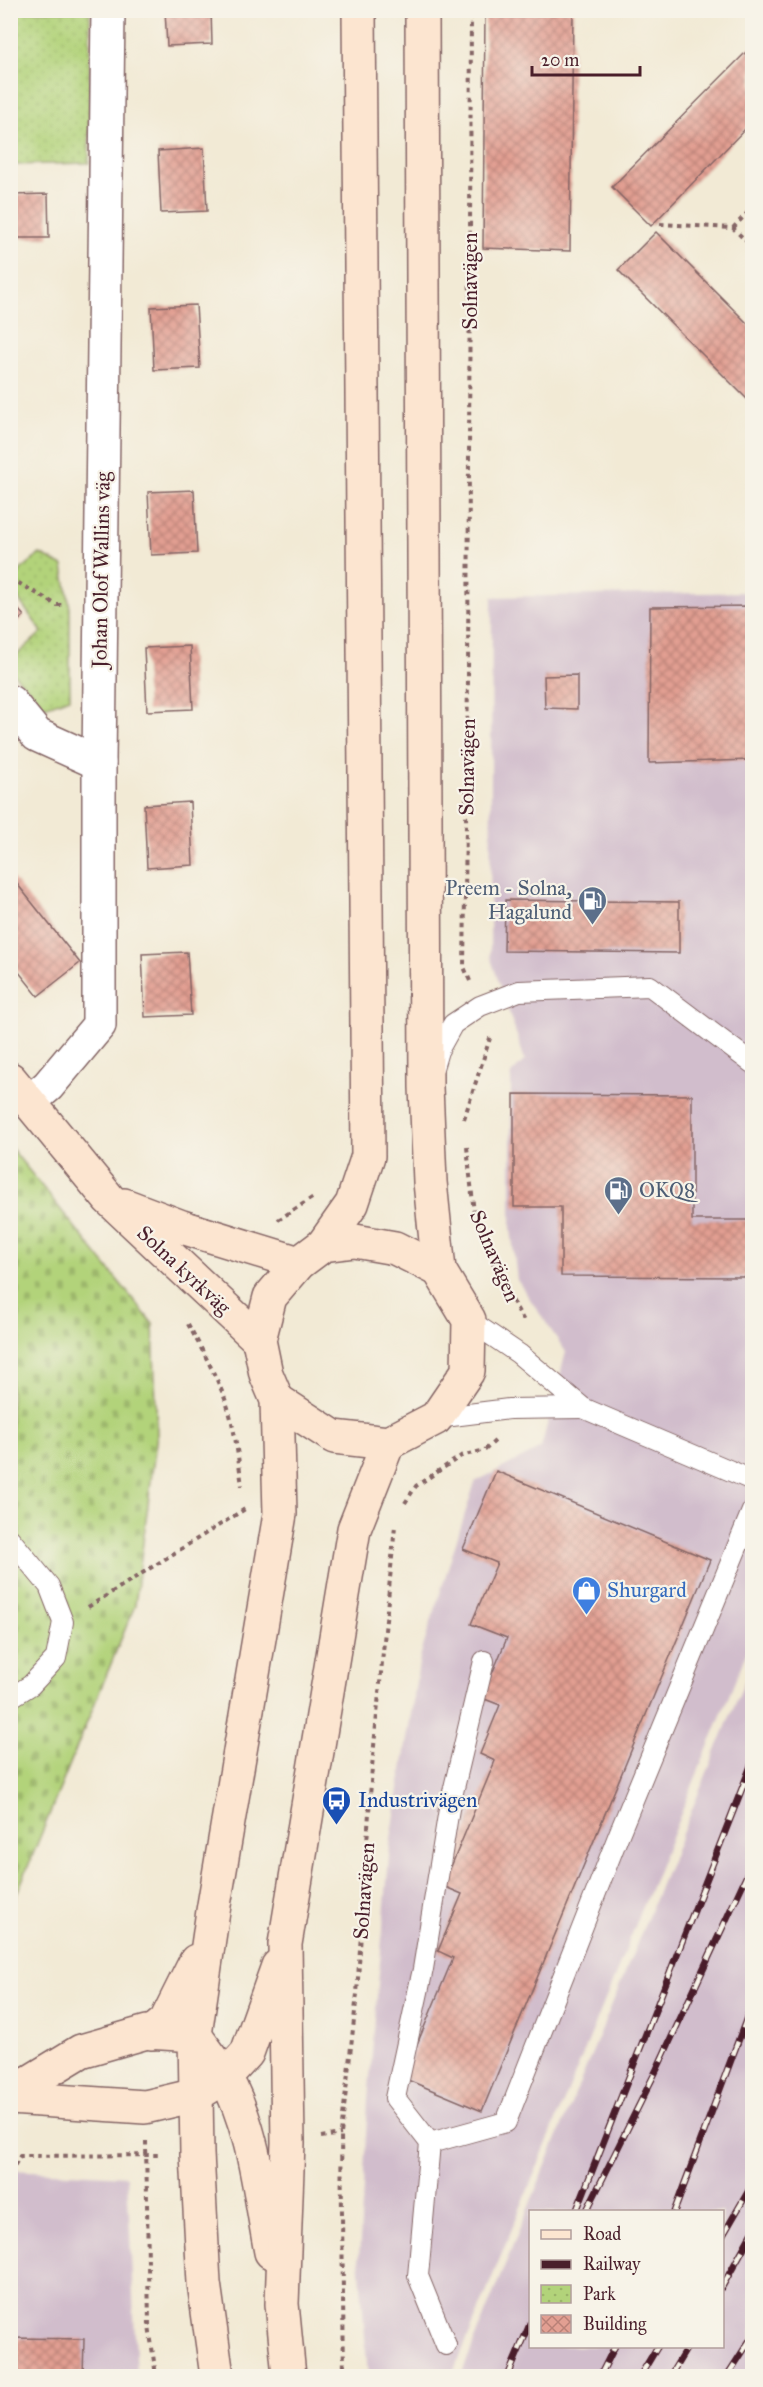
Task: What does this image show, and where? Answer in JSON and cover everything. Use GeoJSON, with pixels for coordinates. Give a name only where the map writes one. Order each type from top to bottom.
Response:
{"type":"FeatureCollection","features":[{"type":"Feature","properties":{"kind":"main road"},"geometry":{"type":"LineString","coordinates":[[217,2376],[204,2283],[195,2035],[213,1911],[280,1514],[277,1400],[266,1374],[259,1341],[270,1297],[311,1254],[352,1204],[368,1156],[359,10]]}},
{"type":"Feature","properties":{"kind":"main road","name":"Solnavägen"},"geometry":{"type":"LineString","coordinates":[[422,10],[426,1086],[430,1182],[439,1270],[468,1320]]}},
{"type":"Feature","properties":{"kind":"main road","name":"Solna kyrkväg"},"geometry":{"type":"LineString","coordinates":[[20,1091],[109,1199],[259,1341]]}},
{"type":"Feature","properties":{"kind":"main road","name":"Solna kyrkväg"},"geometry":{"type":"LineString","coordinates":[[109,1199],[182,1227],[311,1254]]}},
{"type":"Feature","properties":{"kind":"main road"},"geometry":{"type":"LineString","coordinates":[[311,1254],[355,1241],[395,1248],[439,1270]]}},
{"type":"Feature","properties":{"kind":"main road"},"geometry":{"type":"LineString","coordinates":[[277,1400],[334,1437],[388,1443],[436,1418],[468,1371],[468,1320]]}},
{"type":"Feature","properties":{"kind":"main road"},"geometry":{"type":"LineString","coordinates":[[10,2096],[145,2107],[196,2095],[225,2077],[247,2053],[285,1944],[354,1529],[388,1443]]}},
{"type":"Feature","properties":{"kind":"main road"},"geometry":{"type":"LineString","coordinates":[[152,2032],[166,2021],[183,1989],[201,1950],[213,1911]]}},
{"type":"Feature","properties":{"kind":"main road"},"geometry":{"type":"LineString","coordinates":[[282,2304],[288,2143],[285,1944]]}},
{"type":"Feature","properties":{"kind":"main road"},"geometry":{"type":"LineString","coordinates":[[10,2096],[81,2051],[147,2032],[195,2035]]}},
{"type":"Feature","properties":{"kind":"main road"},"geometry":{"type":"LineString","coordinates":[[195,2035],[225,2077],[241,2115],[282,2304],[289,2376]]}},
{"type":"Feature","properties":{"kind":"street","name":"Johan Olof Wallins väg"},"geometry":{"type":"LineString","coordinates":[[20,1091],[48,1086],[99,1025],[99,764],[108,10]]}},
{"type":"Feature","properties":{"kind":"street"},"geometry":{"type":"LineString","coordinates":[[10,702],[37,735],[99,764]]}},
{"type":"Feature","properties":{"kind":"lane"},"geometry":{"type":"LineString","coordinates":[[426,1086],[438,1052],[453,1024],[480,1006],[519,991],[650,986],[753,1063]]}},
{"type":"Feature","properties":{"kind":"lane"},"geometry":{"type":"LineString","coordinates":[[468,1320],[519,1354],[583,1408],[753,1480]]}},
{"type":"Feature","properties":{"kind":"lane"},"geometry":{"type":"LineString","coordinates":[[436,1418],[509,1409],[583,1408]]}},
{"type":"Feature","properties":{"kind":"lane"},"geometry":{"type":"LineString","coordinates":[[430,2143],[506,2122],[619,1834],[753,1511]]}},
{"type":"Feature","properties":{"kind":"lane"},"geometry":{"type":"LineString","coordinates":[[10,1539],[49,1586],[63,1622],[56,1658],[31,1685],[10,1698]]}},
{"type":"Feature","properties":{"kind":"lane"},"geometry":{"type":"LineString","coordinates":[[446,2345],[418,2276],[430,2143],[395,2098],[423,1969],[449,1809],[484,1660]]}},
{"type":"Feature","properties":{"kind":"path","name":"Solnavägen"},"geometry":{"type":"LineString","coordinates":[[464,1121],[491,1033],[464,967],[468,679],[471,10]]}},
{"type":"Feature","properties":{"kind":"path"},"geometry":{"type":"LineString","coordinates":[[733,228],[753,208]]}},
{"type":"Feature","properties":{"kind":"path"},"geometry":{"type":"LineString","coordinates":[[660,224],[733,228],[753,247]]}},
{"type":"Feature","properties":{"kind":"path"},"geometry":{"type":"LineString","coordinates":[[10,578],[57,605],[101,603]]}},
{"type":"Feature","properties":{"kind":"path","name":"Solnavägen"},"geometry":{"type":"LineString","coordinates":[[466,1144],[474,1213],[498,1275],[526,1324],[519,1354]]}},
{"type":"Feature","properties":{"kind":"path"},"geometry":{"type":"LineString","coordinates":[[272,1224],[314,1196]]}},
{"type":"Feature","properties":{"kind":"path"},"geometry":{"type":"LineString","coordinates":[[186,1321],[209,1361],[225,1401],[236,1444],[242,1488]]}},
{"type":"Feature","properties":{"kind":"path"},"geometry":{"type":"LineString","coordinates":[[399,1512],[416,1486],[461,1456],[485,1450],[502,1435],[509,1409]]}},
{"type":"Feature","properties":{"kind":"path"},"geometry":{"type":"LineString","coordinates":[[243,1498],[246,1519]]}},
{"type":"Feature","properties":{"kind":"path"},"geometry":{"type":"LineString","coordinates":[[63,1622],[245,1509]]}},
{"type":"Feature","properties":{"kind":"path","name":"Solnavägen"},"geometry":{"type":"LineString","coordinates":[[344,2376],[341,2134],[357,1994],[372,1767],[396,1523]]}},
{"type":"Feature","properties":{"kind":"path"},"geometry":{"type":"LineString","coordinates":[[146,2147],[149,2326],[156,2376]]}},
{"type":"Feature","properties":{"kind":"path"},"geometry":{"type":"LineString","coordinates":[[10,2173],[20,2156],[146,2155]]}},
{"type":"Feature","properties":{"kind":"shaded area"},"geometry":{"type":"Polygon","coordinates":[[[752,592],[752,1639],[452,2376],[368,2376],[359,2258],[368,2100],[390,1846],[420,1657],[475,1482],[541,1448],[566,1352],[517,1280],[511,1229],[511,1074],[525,1060],[490,956],[492,597],[752,592]]]}},
{"type":"Feature","properties":{"kind":"shaded area"},"geometry":{"type":"Polygon","coordinates":[[[752,1663],[752,2376],[461,2376],[491,2299],[752,1663]]]}},
{"type":"Feature","properties":{"kind":"shaded area"},"geometry":{"type":"Polygon","coordinates":[[[11,2170],[127,2176],[137,2376],[11,2376],[11,2170]]]}},
{"type":"Feature","properties":{"kind":"green space"},"geometry":{"type":"Polygon","coordinates":[[[10,11],[90,11],[89,163],[11,165],[10,11]]]}},
{"type":"Feature","properties":{"kind":"green space"},"geometry":{"type":"Polygon","coordinates":[[[40,554],[63,566],[70,608],[70,698],[45,707],[10,670],[11,660],[42,632],[11,589],[11,578],[40,554]]]}},
{"type":"Feature","properties":{"kind":"green space"},"geometry":{"type":"Polygon","coordinates":[[[11,1148],[153,1324],[157,1434],[135,1605],[11,1908],[11,1148]]]}},
{"type":"Feature","properties":{"kind":"building"},"geometry":{"type":"Polygon","coordinates":[[[165,10],[211,10],[212,44],[167,46],[165,10]]]}},
{"type":"Feature","properties":{"kind":"building"},"geometry":{"type":"Polygon","coordinates":[[[485,10],[573,10],[570,251],[483,248],[485,10]]]}},
{"type":"Feature","properties":{"kind":"building"},"geometry":{"type":"Polygon","coordinates":[[[752,46],[752,122],[651,226],[612,187],[752,46]]]}},
{"type":"Feature","properties":{"kind":"building"},"geometry":{"type":"Polygon","coordinates":[[[204,148],[207,211],[161,213],[158,151],[204,148]]]}},
{"type":"Feature","properties":{"kind":"building"},"geometry":{"type":"Polygon","coordinates":[[[48,194],[49,238],[10,238],[10,195],[48,194]]]}},
{"type":"Feature","properties":{"kind":"building"},"geometry":{"type":"Polygon","coordinates":[[[656,232],[752,328],[752,404],[618,270],[656,232]]]}},
{"type":"Feature","properties":{"kind":"building"},"geometry":{"type":"Polygon","coordinates":[[[196,305],[200,368],[154,370],[151,307],[196,305]]]}},
{"type":"Feature","properties":{"kind":"building"},"geometry":{"type":"Polygon","coordinates":[[[194,490],[197,553],[151,555],[148,492],[194,490]]]}},
{"type":"Feature","properties":{"kind":"building"},"geometry":{"type":"Polygon","coordinates":[[[10,600],[24,616],[10,627],[10,600]]]}},
{"type":"Feature","properties":{"kind":"building"},"geometry":{"type":"Polygon","coordinates":[[[752,606],[752,760],[649,763],[650,607],[752,606]]]}},
{"type":"Feature","properties":{"kind":"building"},"geometry":{"type":"Polygon","coordinates":[[[190,646],[193,709],[147,711],[144,648],[190,646]]]}},
{"type":"Feature","properties":{"kind":"building"},"geometry":{"type":"Polygon","coordinates":[[[577,675],[577,709],[545,708],[544,676],[577,675]]]}},
{"type":"Feature","properties":{"kind":"building"},"geometry":{"type":"Polygon","coordinates":[[[190,802],[193,865],[147,868],[144,805],[190,802]]]}},
{"type":"Feature","properties":{"kind":"building"},"geometry":{"type":"Polygon","coordinates":[[[10,875],[80,963],[38,996],[10,961],[10,875]]]}},
{"type":"Feature","properties":{"kind":"building"},"geometry":{"type":"Polygon","coordinates":[[[505,900],[679,902],[679,953],[504,951],[505,900]]]}},
{"type":"Feature","properties":{"kind":"building"},"geometry":{"type":"Polygon","coordinates":[[[187,952],[191,1015],[145,1017],[142,954],[187,952]]]}},
{"type":"Feature","properties":{"kind":"building"},"geometry":{"type":"Polygon","coordinates":[[[514,1094],[692,1095],[692,1220],[748,1220],[748,1277],[561,1276],[561,1207],[514,1207],[514,1094]]]}},
{"type":"Feature","properties":{"kind":"building"},"geometry":{"type":"Polygon","coordinates":[[[496,1471],[710,1560],[482,2111],[403,2078],[453,1958],[438,1951],[462,1894],[443,1886],[495,1761],[480,1754],[500,1705],[482,1698],[507,1638],[471,1624],[497,1563],[463,1549],[496,1471]]]}},
{"type":"Feature","properties":{"kind":"building"},"geometry":{"type":"Polygon","coordinates":[[[10,2338],[84,2339],[83,2376],[10,2376],[10,2338]]]}},
{"type":"Feature","properties":{"kind":"railway"},"geometry":{"type":"LineString","coordinates":[[577,2210],[752,1763]]}},
{"type":"Feature","properties":{"kind":"railway"},"geometry":{"type":"LineString","coordinates":[[587,2210],[657,2069],[752,1864]]}},
{"type":"Feature","properties":{"kind":"railway"},"geometry":{"type":"LineString","coordinates":[[675,2210],[752,2004]]}},
{"type":"Feature","properties":{"kind":"railway"},"geometry":{"type":"LineString","coordinates":[[724,2234],[752,2185]]}},
{"type":"Feature","properties":{"kind":"railway"},"geometry":{"type":"LineString","coordinates":[[724,2283],[752,2233]]}},
{"type":"Feature","properties":{"kind":"railway"},"geometry":{"type":"LineString","coordinates":[[508,2376],[529,2326]]}},
{"type":"Feature","properties":{"kind":"railway"},"geometry":{"type":"LineString","coordinates":[[727,2376],[752,2337]]}},
{"type":"Feature","properties":{"kind":"railway"},"geometry":{"type":"LineString","coordinates":[[600,2376],[614,2348]]}},
{"type":"Feature","properties":{"kind":"railway"},"geometry":{"type":"LineString","coordinates":[[640,2376],[657,2348]]}},
{"type":"Feature","properties":{"kind":"railway"},"geometry":{"type":"LineString","coordinates":[[670,2376],[687,2348]]}},
{"type":"Feature","properties":{"kind":"place","name":"Preem - Solna, Hagalund"},"geometry":{"type":"Point","coordinates":[593,926]}},
{"type":"Feature","properties":{"kind":"place","name":"OKQ8"},"geometry":{"type":"Point","coordinates":[618,1216]}},
{"type":"Feature","properties":{"kind":"place","name":"Shurgard"},"geometry":{"type":"Point","coordinates":[586,1616]}},
{"type":"Feature","properties":{"kind":"place","name":"Industrivägen"},"geometry":{"type":"Point","coordinates":[337,1826]}}]}
